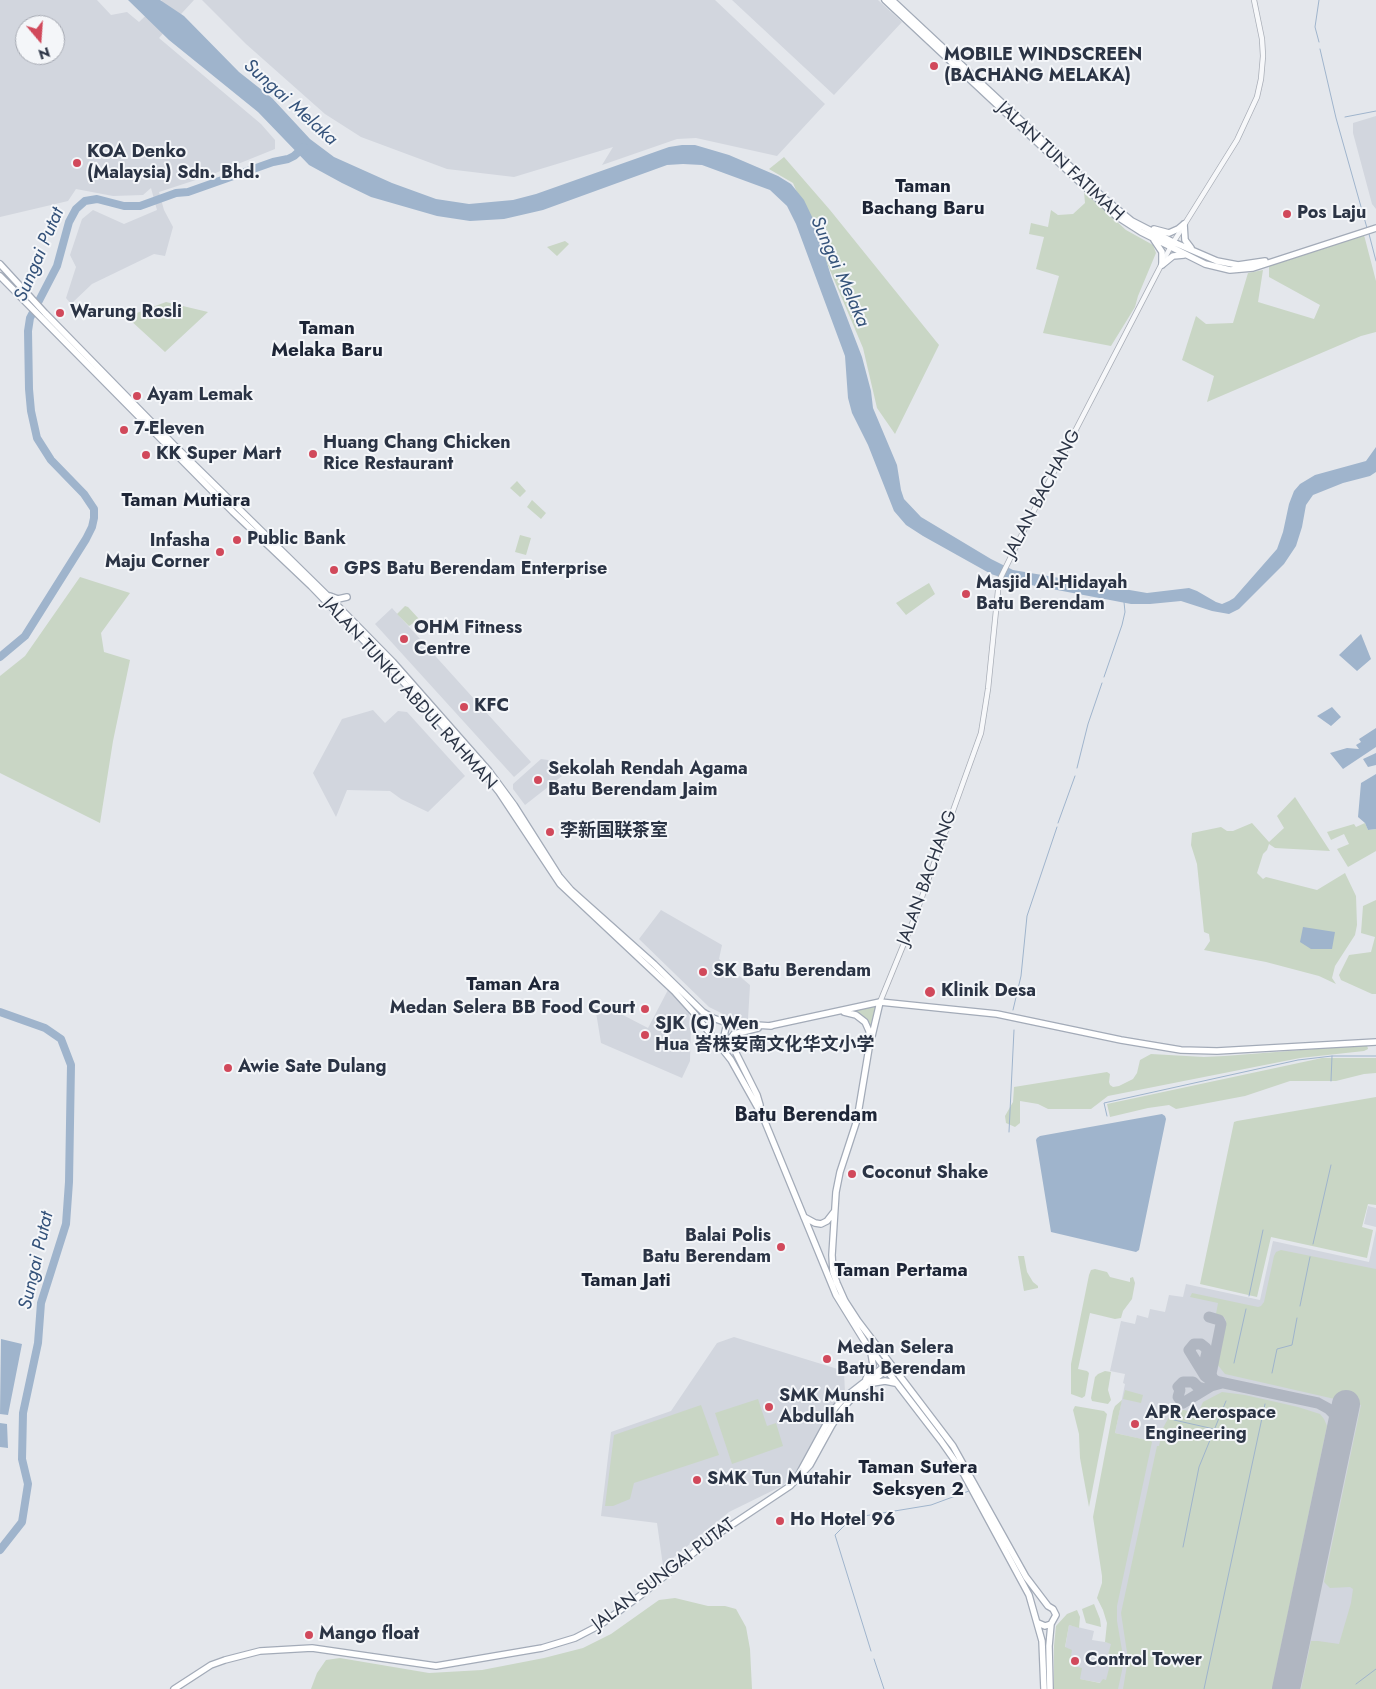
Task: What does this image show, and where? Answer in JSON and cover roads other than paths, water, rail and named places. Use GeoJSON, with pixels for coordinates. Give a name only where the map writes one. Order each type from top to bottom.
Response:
{"type":"FeatureCollection","features":[{"type":"Feature","properties":{"kind":"main road","name":"JALAN TUN FATIMAH"},"geometry":{"type":"LineString","coordinates":[[886,0],[1112,213],[1126,224],[1149,236],[1226,263],[1249,264],[1376,228]]}},
{"type":"Feature","properties":{"kind":"main road","name":"JALAN TUN FATIMAH"},"geometry":{"type":"LineString","coordinates":[[892,0],[1120,212],[1195,259],[1223,269],[1247,269],[1362,231],[1376,224]]}},
{"type":"Feature","properties":{"kind":"main road"},"geometry":{"type":"LineString","coordinates":[[1140,225],[1169,233],[1184,224]]}},
{"type":"Feature","properties":{"kind":"main road"},"geometry":{"type":"LineString","coordinates":[[1184,224],[1185,240],[1196,251]]}},
{"type":"Feature","properties":{"kind":"main road"},"geometry":{"type":"LineString","coordinates":[[1149,236],[1160,248],[1162,265]]}},
{"type":"Feature","properties":{"kind":"main road"},"geometry":{"type":"LineString","coordinates":[[1162,265],[1168,259],[1177,255],[1185,255],[1195,259]]}},
{"type":"Feature","properties":{"kind":"main road","name":"JALAN TUNKU ABDUL RAHMAN"},"geometry":{"type":"LineString","coordinates":[[0,264],[34,301],[42,315],[233,512],[311,586],[395,673],[471,756],[502,796],[560,884],[650,967],[699,1019],[730,1060],[763,1117],[836,1295],[871,1350],[954,1446],[1026,1577],[1048,1606]]}},
{"type":"Feature","properties":{"kind":"main road"},"geometry":{"type":"LineString","coordinates":[[0,268],[25,292]]}},
{"type":"Feature","properties":{"kind":"main road","name":"JALAN TUNKU ABDUL RAHMAN"},"geometry":{"type":"LineString","coordinates":[[0,276],[30,307],[42,315],[393,662],[489,771],[514,805],[565,883],[654,964],[703,1012],[712,1018],[727,1023]]}},
{"type":"Feature","properties":{"kind":"main road"},"geometry":{"type":"LineString","coordinates":[[326,594],[334,598],[347,597]]}},
{"type":"Feature","properties":{"kind":"main road"},"geometry":{"type":"LineString","coordinates":[[732,1047],[731,1038],[734,1034],[880,1002],[997,1014],[1121,1040],[1181,1050],[1217,1051],[1376,1042]]}},
{"type":"Feature","properties":{"kind":"main road","name":"JALAN BACHANG"},"geometry":{"type":"LineString","coordinates":[[834,1210],[840,1172],[857,1120],[870,1042],[880,1002]]}},
{"type":"Feature","properties":{"kind":"main road"},"geometry":{"type":"LineString","coordinates":[[833,1012],[850,1013],[860,1018],[868,1025],[870,1042]]}},
{"type":"Feature","properties":{"kind":"main road"},"geometry":{"type":"LineString","coordinates":[[763,1117],[756,1095],[732,1047],[724,1036],[727,1023],[771,1026]]}},
{"type":"Feature","properties":{"kind":"main road"},"geometry":{"type":"LineString","coordinates":[[804,1217],[815,1224],[821,1224],[827,1221],[834,1210]]}},
{"type":"Feature","properties":{"kind":"main road","name":"JALAN TUNKU ABDUL RAHMAN"},"geometry":{"type":"LineString","coordinates":[[834,1210],[833,1272],[841,1293],[897,1384],[962,1471],[1017,1572],[1029,1596],[1035,1614]]}},
{"type":"Feature","properties":{"kind":"main road"},"geometry":{"type":"LineString","coordinates":[[871,1350],[873,1365],[867,1383],[885,1381],[897,1384]]}},
{"type":"Feature","properties":{"kind":"main road","name":"JALAN SUNGAI PUTAT"},"geometry":{"type":"LineString","coordinates":[[174,1689],[211,1666],[225,1660],[260,1651],[312,1648],[436,1666],[542,1648],[575,1638],[607,1620],[712,1538],[783,1492],[797,1480],[834,1410],[844,1398],[887,1367]]}},
{"type":"Feature","properties":{"kind":"main road"},"geometry":{"type":"LineString","coordinates":[[1044,1689],[1043,1647],[1035,1614],[1038,1608],[1048,1606],[1053,1609],[1056,1616],[1051,1624],[1049,1651],[1050,1689]]}},
{"type":"Feature","properties":{"kind":"main road"},"geometry":{"type":"LineString","coordinates":[[1038,1623],[1045,1626],[1051,1624]]}},
{"type":"Feature","properties":{"kind":"street","name":"JALAN BACHANG"},"geometry":{"type":"LineString","coordinates":[[880,1002],[914,919],[981,733],[1000,581],[1006,565],[1172,244],[1237,140],[1257,97],[1263,56],[1262,39],[1254,0]]}},
{"type":"Feature","properties":{"kind":"water"},"geometry":{"type":"Polygon","coordinates":[[[128,0],[160,0],[184,16],[239,72],[272,98],[310,139],[334,157],[392,183],[436,199],[469,204],[513,200],[536,194],[669,147],[682,145],[695,145],[729,155],[778,176],[791,184],[804,200],[814,221],[831,276],[862,357],[871,391],[873,408],[897,465],[904,499],[921,517],[1013,570],[1147,593],[1189,588],[1222,604],[1234,598],[1277,549],[1289,504],[1294,491],[1300,484],[1315,475],[1366,461],[1376,447],[1376,472],[1370,476],[1343,483],[1313,495],[1306,505],[1296,546],[1284,564],[1239,609],[1229,614],[1212,611],[1181,601],[1131,604],[1015,582],[991,574],[906,525],[894,511],[868,445],[852,413],[848,398],[845,356],[796,224],[787,206],[770,190],[702,165],[683,164],[667,165],[543,210],[504,219],[470,221],[437,216],[371,197],[309,165],[258,112],[169,40],[128,0]]]}},
{"type":"Feature","properties":{"kind":"water"},"geometry":{"type":"Polygon","coordinates":[[[1361,634],[1371,659],[1357,671],[1339,655],[1361,634]]]}},
{"type":"Feature","properties":{"kind":"water"},"geometry":{"type":"Polygon","coordinates":[[[1332,707],[1341,717],[1331,726],[1317,716],[1332,707]]]}},
{"type":"Feature","properties":{"kind":"water"},"geometry":{"type":"Polygon","coordinates":[[[1376,728],[1376,747],[1343,769],[1330,753],[1347,748],[1359,749],[1356,745],[1361,742],[1359,739],[1376,728]]]}},
{"type":"Feature","properties":{"kind":"water"},"geometry":{"type":"Polygon","coordinates":[[[1376,753],[1376,765],[1368,767],[1363,759],[1376,753]]]}},
{"type":"Feature","properties":{"kind":"water"},"geometry":{"type":"Polygon","coordinates":[[[1376,774],[1376,829],[1368,830],[1365,823],[1358,817],[1361,783],[1376,774]]]}},
{"type":"Feature","properties":{"kind":"water"},"geometry":{"type":"Polygon","coordinates":[[[1303,927],[1335,932],[1332,949],[1311,949],[1300,942],[1303,927]]]}},
{"type":"Feature","properties":{"kind":"water"},"geometry":{"type":"Polygon","coordinates":[[[1162,1114],[1166,1119],[1139,1250],[1136,1252],[1051,1232],[1037,1138],[1162,1114]]]}},
{"type":"Feature","properties":{"kind":"water"},"geometry":{"type":"Polygon","coordinates":[[[1,1339],[22,1344],[8,1415],[0,1414],[1,1339]]]}},
{"type":"Feature","properties":{"kind":"water"},"geometry":{"type":"Polygon","coordinates":[[[0,1423],[7,1424],[8,1448],[0,1447],[0,1423]]]}},
{"type":"Feature","properties":{"kind":"waterway"},"geometry":{"type":"LineString","coordinates":[[1319,0],[1315,27],[1319,42]]}},
{"type":"Feature","properties":{"kind":"waterway"},"geometry":{"type":"LineString","coordinates":[[1320,49],[1336,118],[1367,228]]}},
{"type":"Feature","properties":{"kind":"waterway"},"geometry":{"type":"LineString","coordinates":[[1345,117],[1376,111]]}},
{"type":"Feature","properties":{"kind":"waterway","name":"Sungai Putat"},"geometry":{"type":"LineString","coordinates":[[0,657],[25,636],[86,539],[94,518],[94,509],[84,494],[51,460],[37,438],[31,411],[29,389],[28,331],[30,318],[57,266],[69,222],[76,209],[85,201],[97,199],[124,206],[140,206],[176,193],[188,192],[273,162],[288,159],[304,147]]}},
{"type":"Feature","properties":{"kind":"waterway"},"geometry":{"type":"LineString","coordinates":[[1369,234],[1376,261]]}},
{"type":"Feature","properties":{"kind":"waterway"},"geometry":{"type":"LineString","coordinates":[[1104,677],[1122,625],[1125,612],[1124,602]]}},
{"type":"Feature","properties":{"kind":"waterway"},"geometry":{"type":"LineString","coordinates":[[1077,768],[1088,724],[1102,683]]}},
{"type":"Feature","properties":{"kind":"waterway"},"geometry":{"type":"LineString","coordinates":[[1058,823],[1075,776]]}},
{"type":"Feature","properties":{"kind":"waterway"},"geometry":{"type":"LineString","coordinates":[[1013,1010],[1021,976],[1027,916],[1057,827]]}},
{"type":"Feature","properties":{"kind":"waterway","name":"Sungai Putat"},"geometry":{"type":"LineString","coordinates":[[0,1012],[45,1028],[61,1039],[71,1065],[69,1182],[66,1224],[41,1303],[38,1343],[23,1413],[22,1459],[28,1484],[22,1522],[0,1550]]}},
{"type":"Feature","properties":{"kind":"waterway"},"geometry":{"type":"LineString","coordinates":[[1009,1132],[1014,1030]]}},
{"type":"Feature","properties":{"kind":"waterway"},"geometry":{"type":"LineString","coordinates":[[1331,1081],[1332,1056]]}},
{"type":"Feature","properties":{"kind":"waterway"},"geometry":{"type":"LineString","coordinates":[[1107,1116],[1104,1103],[1298,1060],[1332,1056],[1376,1056]]}},
{"type":"Feature","properties":{"kind":"waterway"},"geometry":{"type":"LineString","coordinates":[[1313,1244],[1331,1165]]}},
{"type":"Feature","properties":{"kind":"waterway"},"geometry":{"type":"LineString","coordinates":[[1249,1296],[1263,1230]]}},
{"type":"Feature","properties":{"kind":"waterway"},"geometry":{"type":"LineString","coordinates":[[1300,1306],[1310,1257]]}},
{"type":"Feature","properties":{"kind":"waterway"},"geometry":{"type":"LineString","coordinates":[[1234,1363],[1246,1309]]}},
{"type":"Feature","properties":{"kind":"waterway"},"geometry":{"type":"LineString","coordinates":[[1272,1373],[1277,1349],[1292,1345],[1297,1318]]}},
{"type":"Feature","properties":{"kind":"waterway"},"geometry":{"type":"LineString","coordinates":[[1183,1547],[1199,1467],[1226,1401]]}},
{"type":"Feature","properties":{"kind":"waterway"},"geometry":{"type":"LineString","coordinates":[[1204,1689],[1265,1404]]}},
{"type":"Feature","properties":{"kind":"waterway"},"geometry":{"type":"LineString","coordinates":[[1174,1420],[1214,1429]]}},
{"type":"Feature","properties":{"kind":"waterway"},"geometry":{"type":"LineString","coordinates":[[871,1651],[835,1535],[852,1518],[931,1505],[969,1491]]}},
{"type":"Feature","properties":{"kind":"waterway"},"geometry":{"type":"LineString","coordinates":[[874,1659],[884,1689]]}},
{"type":"Feature","properties":{"kind":"waterway"},"geometry":{"type":"LineString","coordinates":[[1356,1684],[1376,1669]]}},
{"type":"Feature","properties":{"kind":"place","name":"MOBILE WINDSCREEN (BACHANG MELAKA)"},"geometry":{"type":"Point","coordinates":[934,66]}},
{"type":"Feature","properties":{"kind":"place","name":"KOA Denko (Malaysia) Sdn. Bhd."},"geometry":{"type":"Point","coordinates":[77,163]}},
{"type":"Feature","properties":{"kind":"place","name":"Pos Laju"},"geometry":{"type":"Point","coordinates":[1287,214]}},
{"type":"Feature","properties":{"kind":"place","name":"Warung Rosli"},"geometry":{"type":"Point","coordinates":[60,313]}},
{"type":"Feature","properties":{"kind":"place","name":"Ayam Lemak"},"geometry":{"type":"Point","coordinates":[137,396]}},
{"type":"Feature","properties":{"kind":"place","name":"7-Eleven"},"geometry":{"type":"Point","coordinates":[124,430]}},
{"type":"Feature","properties":{"kind":"place","name":"Huang Chang Chicken Rice Restaurant"},"geometry":{"type":"Point","coordinates":[313,454]}},
{"type":"Feature","properties":{"kind":"place","name":"KK Super Mart"},"geometry":{"type":"Point","coordinates":[146,455]}},
{"type":"Feature","properties":{"kind":"place","name":"Public Bank"},"geometry":{"type":"Point","coordinates":[237,540]}},
{"type":"Feature","properties":{"kind":"place","name":"Infasha Maju Corner"},"geometry":{"type":"Point","coordinates":[220,552]}},
{"type":"Feature","properties":{"kind":"place","name":"GPS Batu Berendam Enterprise"},"geometry":{"type":"Point","coordinates":[334,570]}},
{"type":"Feature","properties":{"kind":"place","name":"Masjid Al-Hidayah Batu Berendam"},"geometry":{"type":"Point","coordinates":[966,594]}},
{"type":"Feature","properties":{"kind":"place","name":"OHM Fitness Centre"},"geometry":{"type":"Point","coordinates":[404,639]}},
{"type":"Feature","properties":{"kind":"place","name":"KFC"},"geometry":{"type":"Point","coordinates":[464,707]}},
{"type":"Feature","properties":{"kind":"place","name":"Sekolah Rendah Agama Batu Berendam Jaim"},"geometry":{"type":"Point","coordinates":[538,780]}},
{"type":"Feature","properties":{"kind":"place","name":"李新国联茶室"},"geometry":{"type":"Point","coordinates":[550,832]}},
{"type":"Feature","properties":{"kind":"place","name":"SK Batu Berendam"},"geometry":{"type":"Point","coordinates":[703,972]}},
{"type":"Feature","properties":{"kind":"place","name":"Klinik Desa"},"geometry":{"type":"Point","coordinates":[930,992]}},
{"type":"Feature","properties":{"kind":"place","name":"Medan Selera BB Food Court"},"geometry":{"type":"Point","coordinates":[645,1009]}},
{"type":"Feature","properties":{"kind":"place","name":"SJK (C) Wen Hua 峇株安南文化华文小学"},"geometry":{"type":"Point","coordinates":[645,1035]}},
{"type":"Feature","properties":{"kind":"place","name":"Awie Sate Dulang"},"geometry":{"type":"Point","coordinates":[228,1068]}},
{"type":"Feature","properties":{"kind":"place","name":"Coconut Shake"},"geometry":{"type":"Point","coordinates":[852,1174]}},
{"type":"Feature","properties":{"kind":"place","name":"Balai Polis Batu Berendam"},"geometry":{"type":"Point","coordinates":[781,1247]}},
{"type":"Feature","properties":{"kind":"place","name":"Medan Selera Batu Berendam"},"geometry":{"type":"Point","coordinates":[827,1359]}},
{"type":"Feature","properties":{"kind":"place","name":"SMK Munshi Abdullah"},"geometry":{"type":"Point","coordinates":[769,1407]}},
{"type":"Feature","properties":{"kind":"place","name":"APR Aerospace Engineering"},"geometry":{"type":"Point","coordinates":[1135,1424]}},
{"type":"Feature","properties":{"kind":"place","name":"SMK Tun Mutahir"},"geometry":{"type":"Point","coordinates":[697,1480]}},
{"type":"Feature","properties":{"kind":"place","name":"Ho Hotel 96"},"geometry":{"type":"Point","coordinates":[780,1521]}},
{"type":"Feature","properties":{"kind":"place","name":"Mango float"},"geometry":{"type":"Point","coordinates":[309,1635]}},
{"type":"Feature","properties":{"kind":"place","name":"Control Tower"},"geometry":{"type":"Point","coordinates":[1075,1661]}},
{"type":"Feature","properties":{"kind":"district","name":"Taman Bachang Baru"},"geometry":{"type":"Point","coordinates":[923,198]}},
{"type":"Feature","properties":{"kind":"district","name":"Taman Melaka Baru"},"geometry":{"type":"Point","coordinates":[327,340]}},
{"type":"Feature","properties":{"kind":"district","name":"Taman Mutiara"},"geometry":{"type":"Point","coordinates":[186,501]}},
{"type":"Feature","properties":{"kind":"district","name":"Taman Ara"},"geometry":{"type":"Point","coordinates":[513,985]}},
{"type":"Feature","properties":{"kind":"district","name":"Batu Berendam"},"geometry":{"type":"Point","coordinates":[806,1116]}},
{"type":"Feature","properties":{"kind":"district","name":"Taman Pertama"},"geometry":{"type":"Point","coordinates":[901,1271]}},
{"type":"Feature","properties":{"kind":"district","name":"Taman Jati"},"geometry":{"type":"Point","coordinates":[626,1281]}},
{"type":"Feature","properties":{"kind":"district","name":"Taman Sutera Seksyen 2"},"geometry":{"type":"Point","coordinates":[918,1479]}},
{"type":"Feature","properties":{"kind":"water label","name":"Sungai Melaka"},"geometry":{"type":"Point","coordinates":[290,103]}},
{"type":"Feature","properties":{"kind":"water label","name":"Sungai Melaka"},"geometry":{"type":"Point","coordinates":[839,272]}}]}
